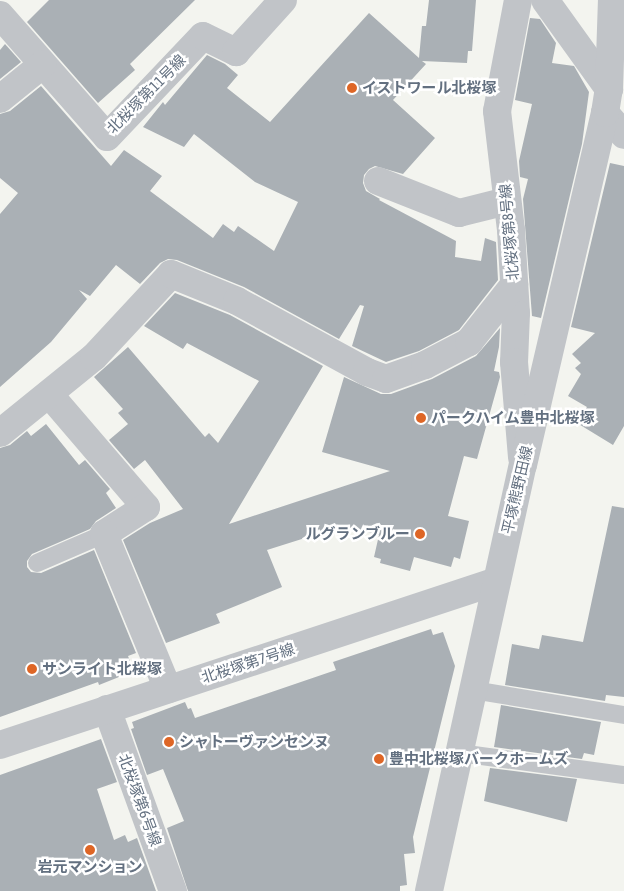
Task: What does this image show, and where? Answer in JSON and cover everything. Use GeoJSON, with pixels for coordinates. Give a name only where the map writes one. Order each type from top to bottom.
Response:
{"type":"FeatureCollection","features":[{"type":"Feature","properties":{"kind":"street","name":"北桜塚第11号線"},"geometry":{"type":"LineString","coordinates":[[0,14],[107,137],[203,36],[236,52],[284,0]]}},
{"type":"Feature","properties":{"kind":"street","name":"北桜塚第8号線"},"geometry":{"type":"LineString","coordinates":[[518,0],[497,111],[507,201],[516,313],[514,362],[522,465]]}},
{"type":"Feature","properties":{"kind":"street"},"geometry":{"type":"LineString","coordinates":[[546,0],[607,101],[624,136]]}},
{"type":"Feature","properties":{"kind":"street","name":"平塚熊野田線"},"geometry":{"type":"LineString","coordinates":[[429,891],[496,580],[607,101],[612,0]]}},
{"type":"Feature","properties":{"kind":"street"},"geometry":{"type":"LineString","coordinates":[[0,99],[43,64]]}},
{"type":"Feature","properties":{"kind":"street"},"geometry":{"type":"LineString","coordinates":[[378,181],[459,214],[507,201]]}},
{"type":"Feature","properties":{"kind":"street"},"geometry":{"type":"LineString","coordinates":[[0,433],[94,357],[171,274],[237,301],[367,372],[386,379],[426,366],[468,342],[514,285]]}},
{"type":"Feature","properties":{"kind":"street"},"geometry":{"type":"LineString","coordinates":[[48,394],[146,507],[104,534],[168,689]]}},
{"type":"Feature","properties":{"kind":"street","name":"北桜塚第7号線"},"geometry":{"type":"LineString","coordinates":[[0,745],[496,580]]}},
{"type":"Feature","properties":{"kind":"street","name":"北桜塚第6号線"},"geometry":{"type":"LineString","coordinates":[[107,709],[173,891]]}},
{"type":"Feature","properties":{"kind":"lane"},"geometry":{"type":"LineString","coordinates":[[37,563],[104,534]]}},
{"type":"Feature","properties":{"kind":"lane"},"geometry":{"type":"LineString","coordinates":[[473,690],[624,715]]}},
{"type":"Feature","properties":{"kind":"lane"},"geometry":{"type":"LineString","coordinates":[[459,753],[624,775]]}},
{"type":"Feature","properties":{"kind":"building"},"geometry":{"type":"Polygon","coordinates":[[[49,0],[195,0],[130,64],[135,70],[98,103],[27,22],[49,0]]]}},
{"type":"Feature","properties":{"kind":"building"},"geometry":{"type":"Polygon","coordinates":[[[429,0],[476,0],[472,51],[468,51],[467,63],[422,61],[426,64],[393,100],[435,138],[403,174],[375,166],[364,175],[363,183],[366,191],[379,200],[456,241],[455,257],[481,261],[485,238],[496,242],[498,280],[459,330],[419,351],[386,362],[352,346],[364,306],[360,305],[339,339],[244,287],[177,260],[168,259],[160,263],[140,284],[116,265],[90,296],[79,290],[87,299],[51,342],[0,387],[0,214],[18,193],[0,178],[0,114],[10,111],[41,86],[111,166],[124,150],[162,176],[150,191],[213,238],[223,224],[234,232],[238,226],[274,251],[298,202],[255,182],[194,134],[184,147],[143,127],[163,102],[165,105],[207,55],[225,64],[238,75],[227,88],[270,122],[369,13],[419,58],[422,26],[426,26],[429,0]]]}},
{"type":"Feature","properties":{"kind":"building"},"geometry":{"type":"Polygon","coordinates":[[[530,18],[540,19],[556,43],[552,63],[574,66],[589,92],[582,144],[541,318],[532,316],[523,199],[528,179],[520,177],[519,161],[532,104],[515,100],[530,18]]]}},
{"type":"Feature","properties":{"kind":"building"},"geometry":{"type":"Polygon","coordinates":[[[5,44],[21,62],[0,79],[0,50],[5,44]]]}},
{"type":"Feature","properties":{"kind":"building"},"geometry":{"type":"Polygon","coordinates":[[[610,163],[624,166],[624,426],[613,445],[577,423],[587,407],[568,396],[581,374],[575,368],[581,363],[572,354],[595,333],[571,327],[610,163]]]}},
{"type":"Feature","properties":{"kind":"building"},"geometry":{"type":"Polygon","coordinates":[[[175,293],[230,315],[323,366],[229,524],[390,471],[322,452],[344,377],[381,394],[391,394],[432,379],[476,356],[500,328],[499,347],[494,371],[499,372],[500,377],[477,459],[464,456],[448,516],[469,521],[460,559],[454,557],[451,567],[414,557],[410,571],[380,563],[381,559],[374,557],[379,535],[343,526],[267,550],[282,587],[216,614],[220,623],[166,643],[123,540],[150,523],[183,509],[145,460],[134,469],[109,440],[128,424],[118,413],[123,409],[94,377],[128,347],[205,437],[209,433],[218,443],[259,381],[187,343],[183,349],[144,326],[175,293]]]}},
{"type":"Feature","properties":{"kind":"building"},"geometry":{"type":"Polygon","coordinates":[[[46,424],[79,465],[85,460],[110,489],[106,493],[116,508],[96,521],[90,529],[32,554],[27,561],[27,567],[31,572],[41,573],[94,550],[136,653],[128,656],[134,671],[99,685],[98,682],[0,717],[0,448],[10,445],[27,431],[31,436],[46,424]]]}},
{"type":"Feature","properties":{"kind":"building"},"geometry":{"type":"Polygon","coordinates":[[[612,506],[624,508],[624,697],[606,695],[605,701],[505,685],[512,644],[539,649],[542,635],[583,642],[612,506]]]}},
{"type":"Feature","properties":{"kind":"building"},"geometry":{"type":"Polygon","coordinates":[[[431,629],[433,635],[443,632],[455,666],[413,837],[415,853],[404,854],[407,885],[400,886],[400,891],[188,891],[167,828],[184,821],[163,769],[147,775],[131,729],[134,728],[132,722],[185,702],[188,709],[191,708],[195,718],[336,670],[333,662],[431,629]]]}},
{"type":"Feature","properties":{"kind":"building"},"geometry":{"type":"Polygon","coordinates":[[[501,705],[601,722],[594,755],[584,753],[582,759],[494,747],[501,705]]]}},
{"type":"Feature","properties":{"kind":"building"},"geometry":{"type":"Polygon","coordinates":[[[101,739],[117,782],[97,789],[114,840],[125,835],[128,842],[137,838],[156,891],[0,891],[0,775],[101,739]]]}},
{"type":"Feature","properties":{"kind":"building"},"geometry":{"type":"Polygon","coordinates":[[[490,768],[577,779],[567,822],[484,801],[490,768]]]}},
{"type":"Feature","properties":{"kind":"place","name":"イストワール北桜塚"},"geometry":{"type":"Point","coordinates":[352,88]}},
{"type":"Feature","properties":{"kind":"place","name":"パークハイム豊中北桜塚"},"geometry":{"type":"Point","coordinates":[421,418]}},
{"type":"Feature","properties":{"kind":"place","name":"ルグランブルー"},"geometry":{"type":"Point","coordinates":[420,534]}},
{"type":"Feature","properties":{"kind":"place","name":"サンライト北桜塚"},"geometry":{"type":"Point","coordinates":[32,669]}},
{"type":"Feature","properties":{"kind":"place","name":"シャトーヴァンセンヌ"},"geometry":{"type":"Point","coordinates":[169,742]}},
{"type":"Feature","properties":{"kind":"place","name":"豊中北桜塚バークホームズ"},"geometry":{"type":"Point","coordinates":[379,759]}},
{"type":"Feature","properties":{"kind":"place","name":"岩元マンション"},"geometry":{"type":"Point","coordinates":[90,850]}}]}
